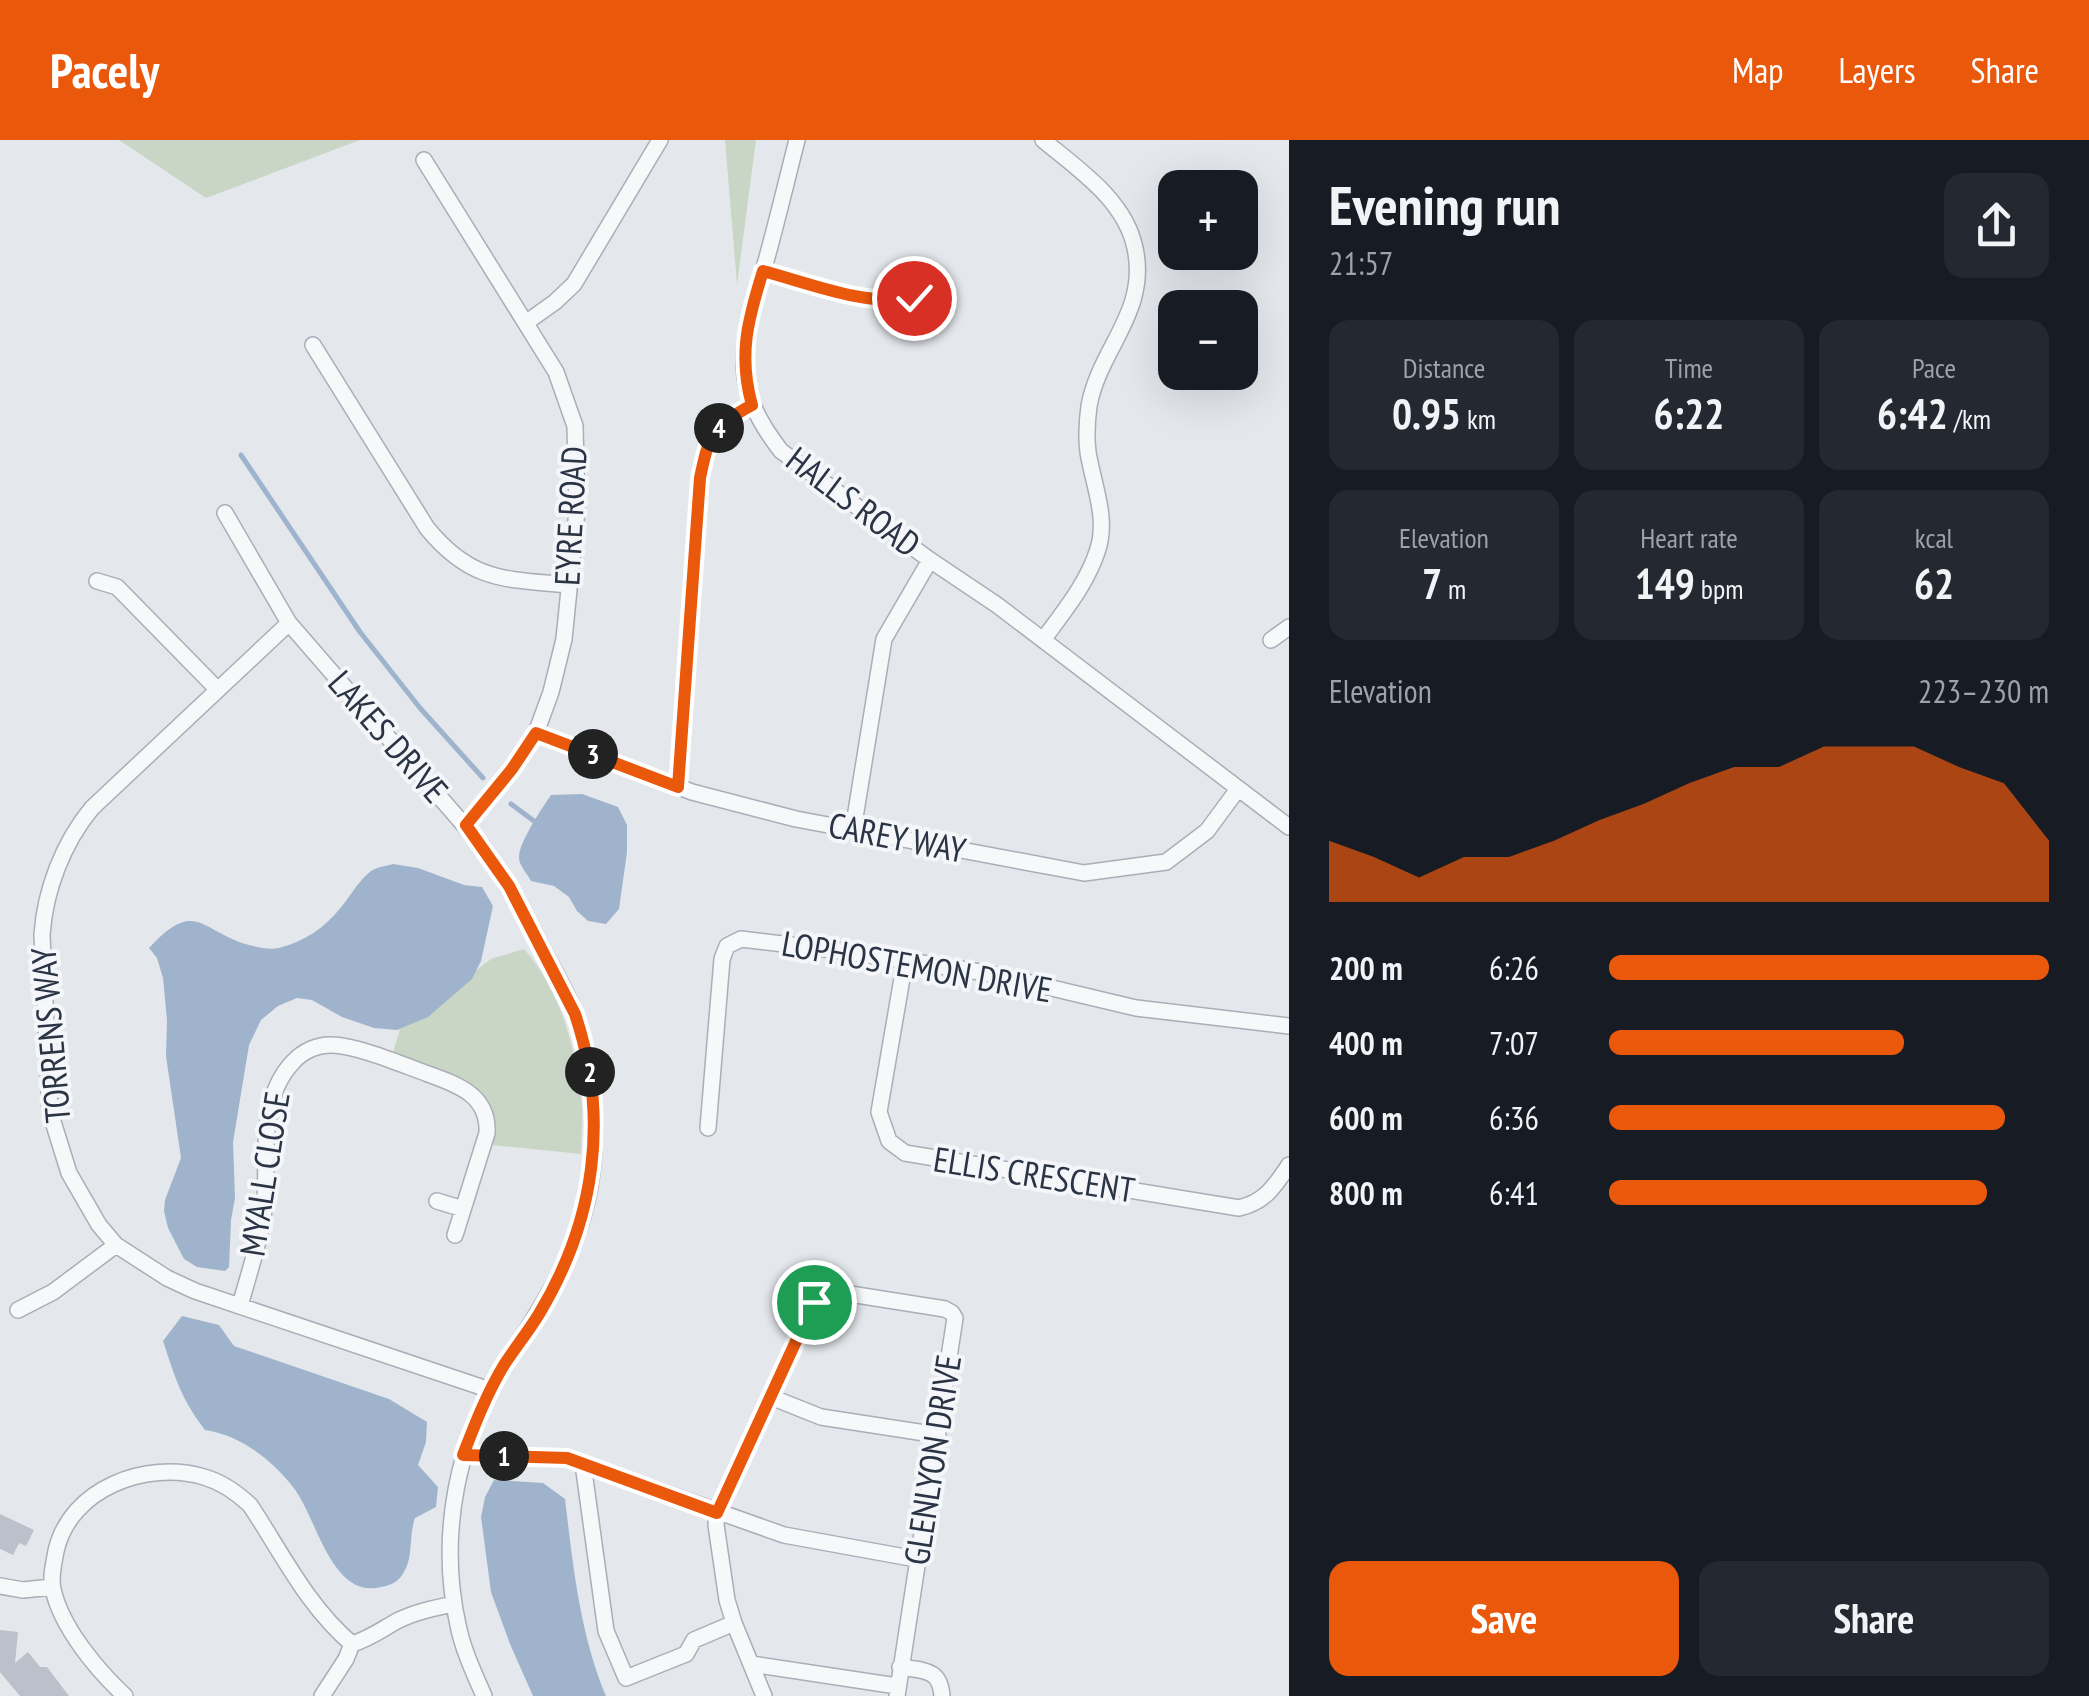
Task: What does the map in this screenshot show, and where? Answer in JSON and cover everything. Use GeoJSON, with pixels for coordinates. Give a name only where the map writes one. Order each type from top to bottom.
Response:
{"type":"FeatureCollection","features":[{"type":"Feature","properties":{"kind":"street"},"geometry":{"type":"LineString","coordinates":[[527,322],[574,284],[660,140]]}},
{"type":"Feature","properties":{"kind":"street","name":"HALLS ROAD"},"geometry":{"type":"LineString","coordinates":[[797,140],[744,345],[744,368],[752,405],[765,430],[781,451],[1042,640],[1289,827]]}},
{"type":"Feature","properties":{"kind":"street"},"geometry":{"type":"LineString","coordinates":[[1042,640],[1086,580],[1100,544],[1101,514],[1087,440],[1090,404],[1099,371],[1128,318],[1138,282],[1132,234],[1118,210],[1107,195],[1044,140]]}},
{"type":"Feature","properties":{"kind":"street","name":"EYRE ROAD"},"geometry":{"type":"LineString","coordinates":[[424,160],[556,372],[575,426],[577,511],[564,638],[551,692],[536,733],[466,825]]}},
{"type":"Feature","properties":{"kind":"street"},"geometry":{"type":"LineString","coordinates":[[763,271],[864,298],[896,302],[914,298]]}},
{"type":"Feature","properties":{"kind":"street"},"geometry":{"type":"LineString","coordinates":[[313,345],[428,528],[449,553],[487,575],[568,584]]}},
{"type":"Feature","properties":{"kind":"street"},"geometry":{"type":"LineString","coordinates":[[678,787],[700,478],[708,443],[726,419],[752,405]]}},
{"type":"Feature","properties":{"kind":"street","name":"LAKES DRIVE"},"geometry":{"type":"LineString","coordinates":[[225,513],[289,623],[466,825],[509,886],[568,996],[582,1034],[594,1111],[587,1201],[571,1250],[539,1313],[490,1390],[463,1455],[454,1493],[454,1604],[458,1629],[484,1696]]}},
{"type":"Feature","properties":{"kind":"street"},"geometry":{"type":"LineString","coordinates":[[853,830],[884,639],[930,560]]}},
{"type":"Feature","properties":{"kind":"street"},"geometry":{"type":"LineString","coordinates":[[97,581],[118,587],[216,689]]}},
{"type":"Feature","properties":{"kind":"street","name":"TORRENS WAY"},"geometry":{"type":"LineString","coordinates":[[289,623],[129,770],[82,819],[62,855],[44,912],[42,935],[50,1112],[69,1173],[99,1226],[116,1245],[167,1278],[195,1291],[490,1390]]}},
{"type":"Feature","properties":{"kind":"street"},"geometry":{"type":"LineString","coordinates":[[1271,640],[1289,626]]}},
{"type":"Feature","properties":{"kind":"street","name":"CAREY WAY"},"geometry":{"type":"LineString","coordinates":[[536,733],[678,787],[796,819],[1084,873],[1166,862],[1207,831],[1238,790]]}},
{"type":"Feature","properties":{"kind":"street","name":"LOPHOSTEMON DRIVE"},"geometry":{"type":"LineString","coordinates":[[708,1128],[722,959],[727,946],[736,940],[994,974],[1136,1008],[1289,1026]]}},
{"type":"Feature","properties":{"kind":"street","name":"ELLIS CRESCENT"},"geometry":{"type":"LineString","coordinates":[[905,961],[879,1112],[888,1141],[905,1152],[1239,1208],[1263,1199],[1289,1166]]}},
{"type":"Feature","properties":{"kind":"street","name":"MYALL CLOSE"},"geometry":{"type":"LineString","coordinates":[[240,1306],[265,1203],[266,1136],[272,1098],[279,1078],[301,1054],[320,1046],[335,1044],[354,1049],[453,1084],[481,1103],[488,1121],[487,1133],[455,1235]]}},
{"type":"Feature","properties":{"kind":"street"},"geometry":{"type":"LineString","coordinates":[[437,1201],[464,1209]]}},
{"type":"Feature","properties":{"kind":"street"},"geometry":{"type":"LineString","coordinates":[[18,1310],[54,1292],[116,1245]]}},
{"type":"Feature","properties":{"kind":"street","name":"GLENLYON DRIVE"},"geometry":{"type":"LineString","coordinates":[[717,1513],[819,1294],[825,1290],[952,1312],[955,1325],[897,1691]]}},
{"type":"Feature","properties":{"kind":"street"},"geometry":{"type":"LineString","coordinates":[[771,1397],[821,1416],[938,1435]]}},
{"type":"Feature","properties":{"kind":"street"},"geometry":{"type":"LineString","coordinates":[[463,1455],[567,1458],[795,1538],[916,1559]]}},
{"type":"Feature","properties":{"kind":"street"},"geometry":{"type":"LineString","coordinates":[[583,1464],[606,1631],[626,1678],[686,1654],[694,1640],[734,1624]]}},
{"type":"Feature","properties":{"kind":"street"},"geometry":{"type":"LineString","coordinates":[[124,1696],[74,1634],[52,1587],[52,1571],[62,1532],[70,1518],[82,1504],[128,1478],[158,1472],[192,1474],[239,1494],[250,1504],[310,1598],[334,1629],[352,1644]]}},
{"type":"Feature","properties":{"kind":"street"},"geometry":{"type":"LineString","coordinates":[[717,1513],[734,1624],[764,1696]]}},
{"type":"Feature","properties":{"kind":"street"},"geometry":{"type":"LineString","coordinates":[[0,1586],[23,1590],[52,1587]]}},
{"type":"Feature","properties":{"kind":"street"},"geometry":{"type":"LineString","coordinates":[[352,1644],[418,1612],[454,1604]]}},
{"type":"Feature","properties":{"kind":"street"},"geometry":{"type":"LineString","coordinates":[[322,1696],[352,1644]]}},
{"type":"Feature","properties":{"kind":"street"},"geometry":{"type":"LineString","coordinates":[[751,1664],[897,1691]]}},
{"type":"Feature","properties":{"kind":"street"},"geometry":{"type":"LineString","coordinates":[[900,1667],[933,1674],[941,1683],[942,1696]]}},
{"type":"Feature","properties":{"kind":"green space"},"geometry":{"type":"Polygon","coordinates":[[[119,140],[360,140],[206,198],[119,140]]]}},
{"type":"Feature","properties":{"kind":"green space"},"geometry":{"type":"Polygon","coordinates":[[[725,140],[756,140],[737,284],[725,140]]]}},
{"type":"Feature","properties":{"kind":"green space"},"geometry":{"type":"Polygon","coordinates":[[[524,949],[548,983],[571,1043],[582,1106],[581,1154],[492,1145],[494,1123],[489,1105],[479,1092],[465,1081],[392,1056],[400,1029],[491,959],[524,949]]]}},
{"type":"Feature","properties":{"kind":"water"},"geometry":{"type":"Polygon","coordinates":[[[582,794],[618,807],[627,825],[619,909],[606,924],[588,921],[569,897],[554,886],[531,881],[519,861],[526,835],[551,795],[582,794]]]}},
{"type":"Feature","properties":{"kind":"water"},"geometry":{"type":"Polygon","coordinates":[[[393,864],[482,887],[493,906],[481,961],[472,979],[428,1017],[397,1030],[374,1028],[342,1017],[312,1000],[297,998],[278,1006],[261,1020],[249,1045],[233,1142],[235,1198],[229,1267],[225,1271],[197,1267],[184,1259],[164,1211],[181,1158],[166,1056],[163,978],[157,958],[149,948],[178,924],[188,921],[249,945],[271,949],[288,945],[306,938],[329,921],[371,871],[393,864]]]}},
{"type":"Feature","properties":{"kind":"water"},"geometry":{"type":"Polygon","coordinates":[[[182,1316],[219,1325],[234,1346],[389,1399],[427,1422],[426,1442],[418,1465],[438,1487],[436,1507],[415,1518],[407,1564],[398,1580],[364,1588],[350,1581],[327,1553],[302,1500],[284,1477],[242,1443],[205,1430],[184,1398],[163,1341],[182,1316]]]}},
{"type":"Feature","properties":{"kind":"water"},"geometry":{"type":"Polygon","coordinates":[[[494,1480],[543,1483],[565,1499],[584,1624],[606,1696],[533,1696],[491,1592],[481,1517],[494,1480]]]}},
{"type":"Feature","properties":{"kind":"building"},"geometry":{"type":"Polygon","coordinates":[[[0,1514],[34,1530],[26,1546],[19,1543],[13,1555],[0,1549],[0,1514]]]}},
{"type":"Feature","properties":{"kind":"building"},"geometry":{"type":"Polygon","coordinates":[[[0,1630],[18,1632],[15,1663],[28,1652],[40,1667],[47,1667],[69,1696],[20,1696],[0,1672],[0,1630]]]}},
{"type":"Feature","properties":{"kind":"waterway"},"geometry":{"type":"LineString","coordinates":[[241,455],[360,632],[420,708],[483,778]]}},
{"type":"Feature","properties":{"kind":"waterway"},"geometry":{"type":"LineString","coordinates":[[511,804],[534,821]]}},
{"type":"Feature","properties":{"kind":"route"},"geometry":{"type":"LineString","coordinates":[[814,1302],[717,1513],[567,1458],[463,1455],[490,1390],[539,1313],[571,1250],[587,1201],[594,1142],[590,1074],[582,1034],[568,996],[509,886],[466,825],[536,733],[678,787],[700,478],[708,443],[726,419],[752,405],[744,368],[744,345],[763,271],[864,298],[896,302],[914,298]]}}]}
